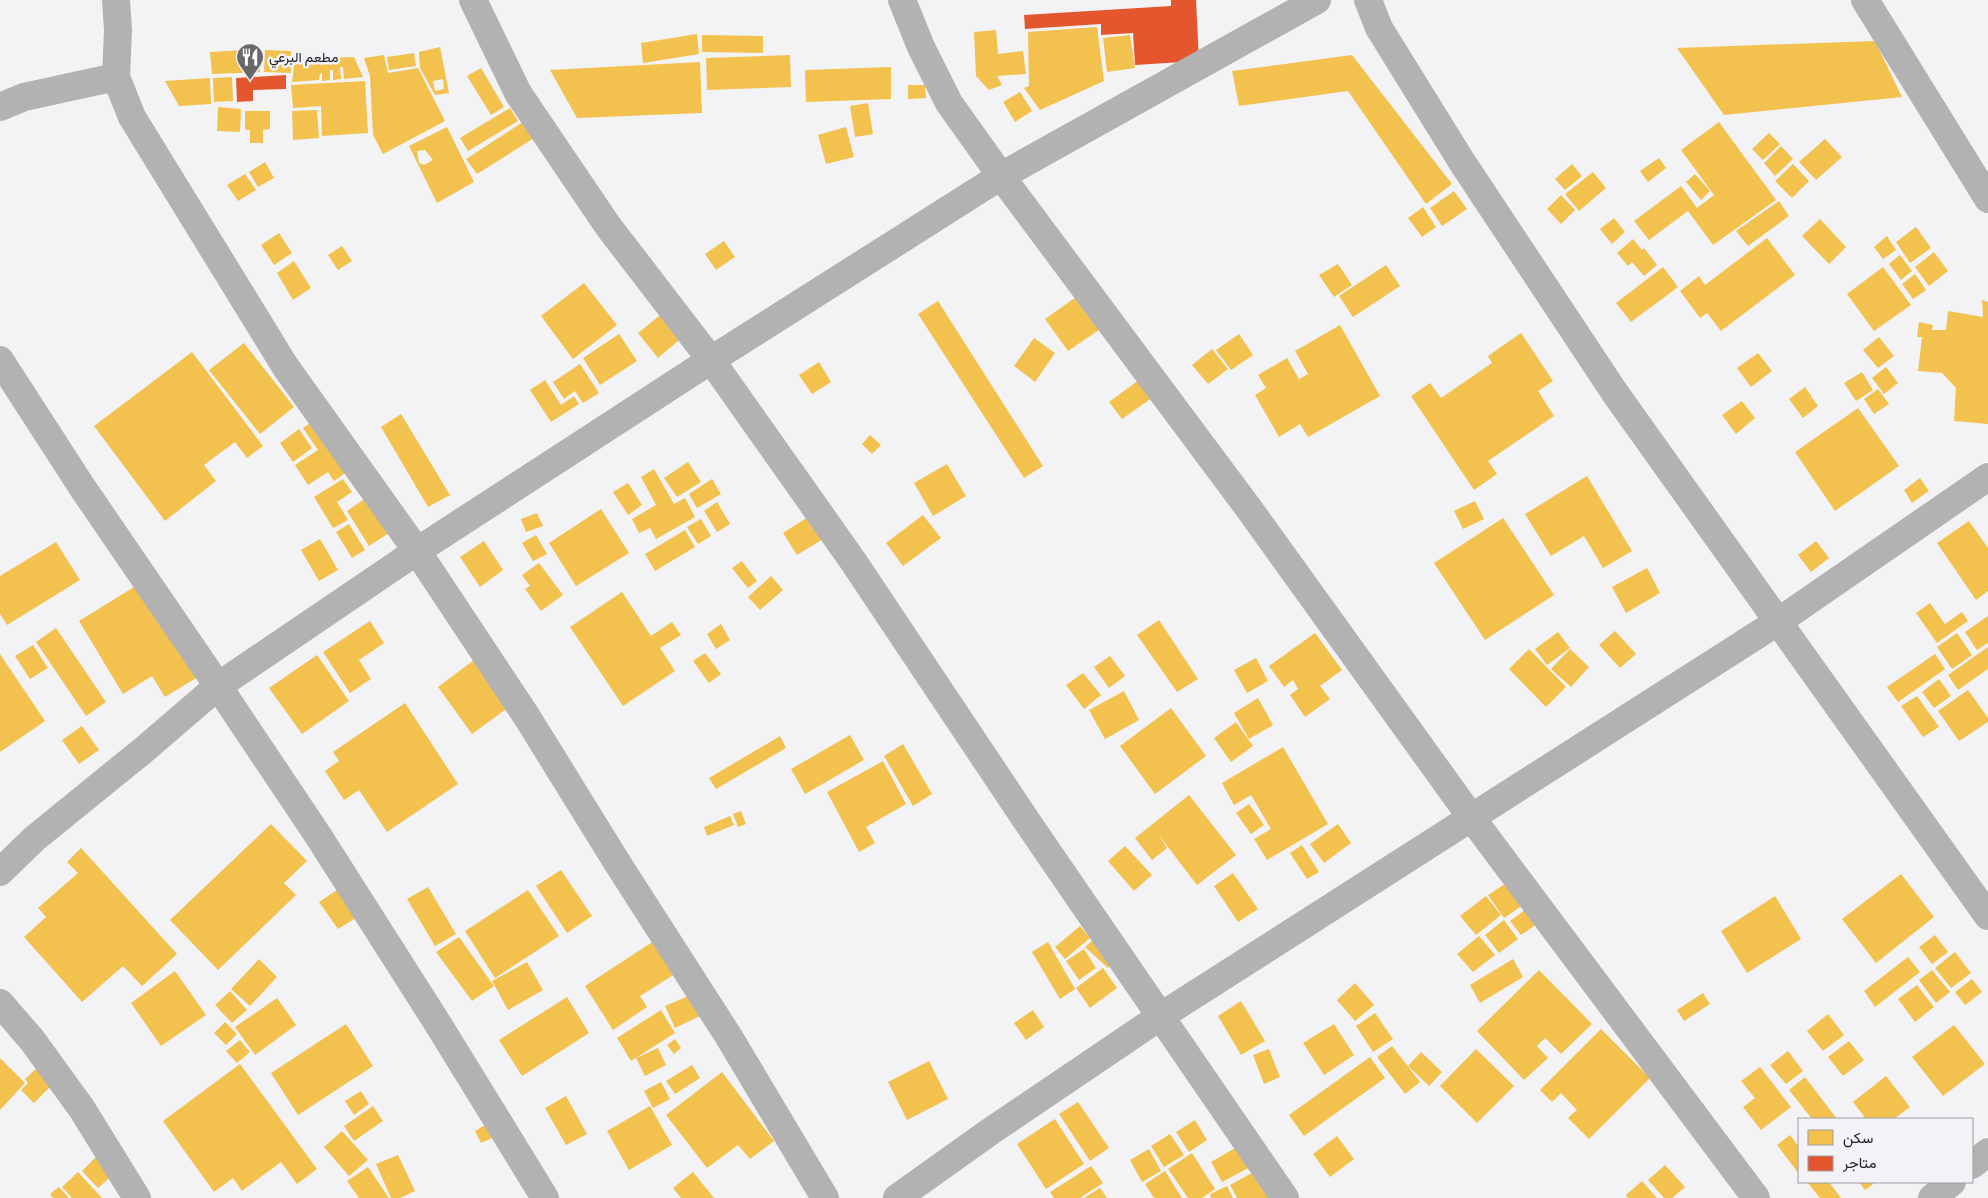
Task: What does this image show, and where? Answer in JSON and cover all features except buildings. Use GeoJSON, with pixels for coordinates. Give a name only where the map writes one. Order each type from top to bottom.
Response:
{"type":"FeatureCollection","features":[{"type":"Feature","properties":{"kind":"street"},"geometry":{"type":"LineString","coordinates":[[116,0],[118,30],[116,77],[132,117],[285,366],[417,551],[527,717],[618,864],[729,1036],[825,1198]]}},
{"type":"Feature","properties":{"kind":"street"},"geometry":{"type":"LineString","coordinates":[[473,0],[518,93],[608,226],[711,360],[853,561],[1026,820],[1285,1198]]}},
{"type":"Feature","properties":{"kind":"street"},"geometry":{"type":"LineString","coordinates":[[902,0],[921,47],[949,103],[1001,176],[1247,506],[1471,817],[1756,1198]]}},
{"type":"Feature","properties":{"kind":"street"},"geometry":{"type":"LineString","coordinates":[[0,872],[34,839],[146,748],[218,686],[417,551],[711,360],[1001,176],[1206,60],[1317,0]]}},
{"type":"Feature","properties":{"kind":"street"},"geometry":{"type":"LineString","coordinates":[[1368,0],[1379,28],[1467,171],[1615,393],[1988,916]]}},
{"type":"Feature","properties":{"kind":"street"},"geometry":{"type":"LineString","coordinates":[[1865,0],[1988,199]]}},
{"type":"Feature","properties":{"kind":"street"},"geometry":{"type":"LineString","coordinates":[[0,107],[24,97],[116,77]]}},
{"type":"Feature","properties":{"kind":"street"},"geometry":{"type":"LineString","coordinates":[[0,360],[82,487],[324,845],[545,1198]]}},
{"type":"Feature","properties":{"kind":"street"},"geometry":{"type":"LineString","coordinates":[[898,1198],[991,1131],[1161,1016],[1779,622],[1988,477]]}},
{"type":"Feature","properties":{"kind":"street"},"geometry":{"type":"LineString","coordinates":[[0,1003],[32,1040],[82,1109],[137,1198]]}},
{"type":"Feature","properties":{"kind":"street"},"geometry":{"type":"LineString","coordinates":[[1973,1164],[1988,1152]]}},
{"type":"Feature","properties":{"kind":"street"},"geometry":{"type":"LineString","coordinates":[[1932,1198],[1951,1183]]}},
{"type":"Feature","properties":{"kind":"place","name":"مطعم البرعي"},"geometry":{"type":"Point","coordinates":[250,81]}}]}
